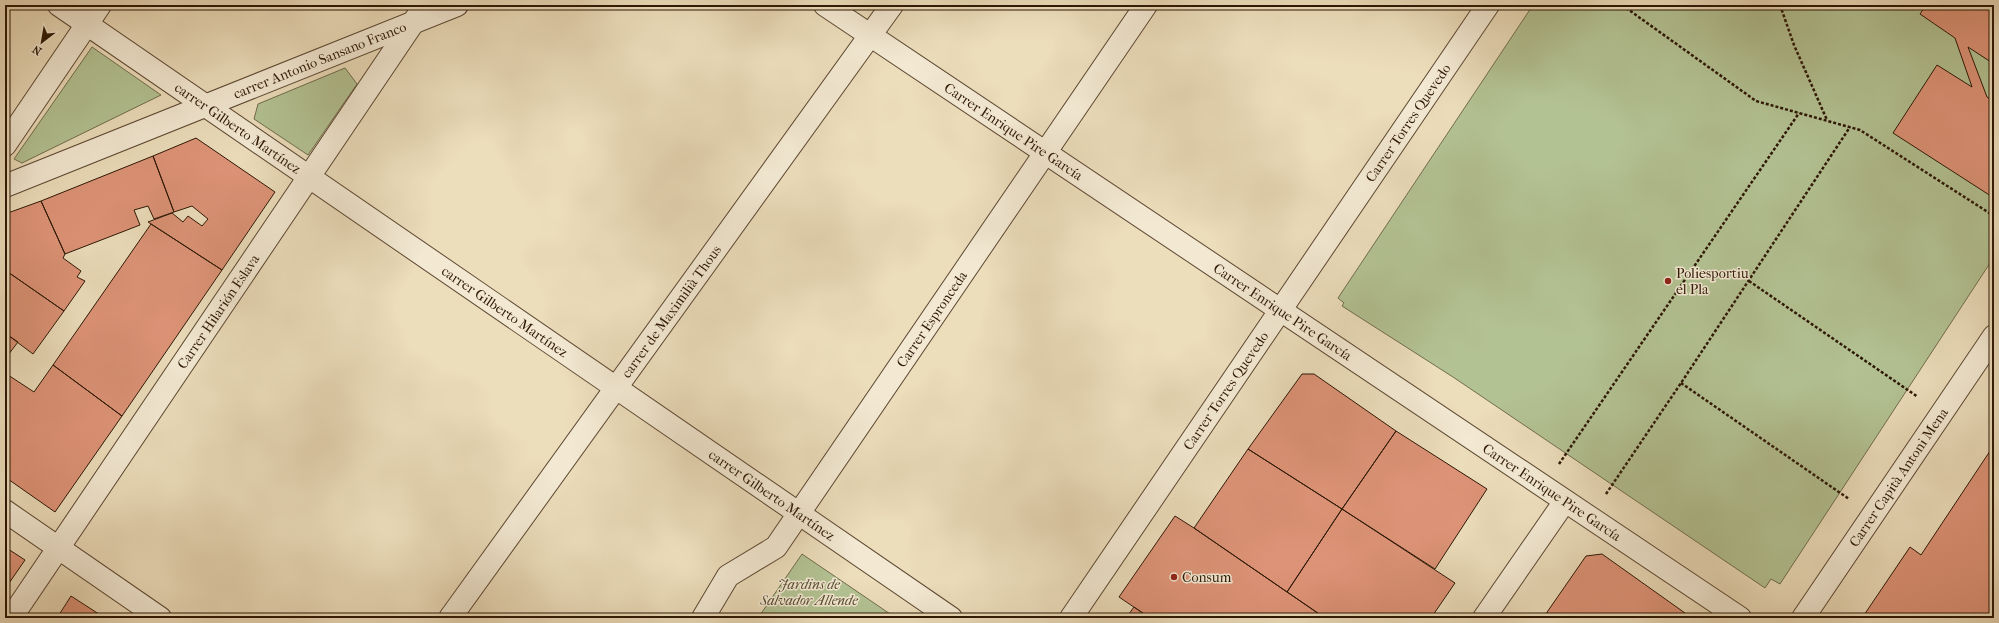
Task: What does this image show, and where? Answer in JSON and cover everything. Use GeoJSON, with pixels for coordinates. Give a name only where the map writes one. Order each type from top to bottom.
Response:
{"type":"FeatureCollection","features":[{"type":"Feature","properties":{"kind":"street","name":"carrer Gilberto Martínez"},"geometry":{"type":"LineString","coordinates":[[60,5],[951,618]]}},
{"type":"Feature","properties":{"kind":"street"},"geometry":{"type":"LineString","coordinates":[[5,144],[100,5]]}},
{"type":"Feature","properties":{"kind":"street","name":"carrer Antonio Sansano Franco"},"geometry":{"type":"LineString","coordinates":[[5,186],[207,106],[419,14],[457,5]]}},
{"type":"Feature","properties":{"kind":"street","name":"Carrer Enrique Pire García"},"geometry":{"type":"LineString","coordinates":[[825,5],[869,36],[1045,152],[1740,618]]}},
{"type":"Feature","properties":{"kind":"street","name":"carrer de Maximilià Thous"},"geometry":{"type":"LineString","coordinates":[[450,618],[892,5]]}},
{"type":"Feature","properties":{"kind":"street","name":"Carrer Espronceda"},"geometry":{"type":"LineString","coordinates":[[703,618],[728,576],[776,547],[1146,5]]}},
{"type":"Feature","properties":{"kind":"street","name":"Carrer Torres Quevedo"},"geometry":{"type":"LineString","coordinates":[[1071,618],[1488,5]]}},
{"type":"Feature","properties":{"kind":"street","name":"Carrer Hilarión Eslava"},"geometry":{"type":"LineString","coordinates":[[11,618],[419,14]]}},
{"type":"Feature","properties":{"kind":"street","name":"Carrer Capità Antoni Mena"},"geometry":{"type":"LineString","coordinates":[[1803,618],[1994,336]]}},
{"type":"Feature","properties":{"kind":"street"},"geometry":{"type":"LineString","coordinates":[[1484,618],[1565,501]]}},
{"type":"Feature","properties":{"kind":"street"},"geometry":{"type":"LineString","coordinates":[[5,511],[160,618]]}},
{"type":"Feature","properties":{"kind":"path"},"geometry":{"type":"LineString","coordinates":[[1622,5],[1756,101],[1860,130],[1994,216]]}},
{"type":"Feature","properties":{"kind":"path"},"geometry":{"type":"LineString","coordinates":[[1780,5],[1794,45],[1827,120]]}},
{"type":"Feature","properties":{"kind":"path"},"geometry":{"type":"LineString","coordinates":[[1544,487],[1799,113]]}},
{"type":"Feature","properties":{"kind":"path"},"geometry":{"type":"LineString","coordinates":[[1590,518],[1681,384],[1850,127]]}},
{"type":"Feature","properties":{"kind":"path"},"geometry":{"type":"LineString","coordinates":[[1749,281],[1942,413]]}},
{"type":"Feature","properties":{"kind":"path"},"geometry":{"type":"LineString","coordinates":[[1681,384],[1872,516]]}},
{"type":"Feature","properties":{"kind":"green space","name":"Poliesportiu el Pla"},"geometry":{"type":"Polygon","coordinates":[[[1533,5],[1994,5],[1994,257],[1780,584],[1771,579],[1765,588],[1453,377],[1342,306],[1344,303],[1338,298],[1533,5]]]}},
{"type":"Feature","properties":{"kind":"green space"},"geometry":{"type":"Polygon","coordinates":[[[92,47],[161,95],[22,163],[14,159],[92,47]]]}},
{"type":"Feature","properties":{"kind":"green space"},"geometry":{"type":"Polygon","coordinates":[[[345,68],[357,84],[308,155],[254,119],[258,104],[345,68]]]}},
{"type":"Feature","properties":{"kind":"green space","name":"Jardins de Salvador Allende"},"geometry":{"type":"Polygon","coordinates":[[[802,554],[896,618],[758,618],[802,554]]]}},
{"type":"Feature","properties":{"kind":"building"},"geometry":{"type":"Polygon","coordinates":[[[1926,5],[1994,5],[1994,64],[1968,47],[1987,97],[1994,102],[1994,198],[1893,133],[1937,65],[1972,87],[1955,38],[1920,14],[1926,5]]]}},
{"type":"Feature","properties":{"kind":"building"},"geometry":{"type":"Polygon","coordinates":[[[196,138],[275,192],[222,270],[148,222],[172,213],[183,222],[188,216],[202,226],[208,219],[192,206],[174,212],[153,156],[196,138]]]}},
{"type":"Feature","properties":{"kind":"building"},"geometry":{"type":"Polygon","coordinates":[[[153,156],[174,212],[154,219],[148,206],[134,210],[140,225],[65,254],[41,201],[153,156]]]}},
{"type":"Feature","properties":{"kind":"building"},"geometry":{"type":"Polygon","coordinates":[[[41,201],[65,254],[63,258],[81,271],[77,277],[85,281],[64,311],[5,270],[5,214],[41,201]]]}},
{"type":"Feature","properties":{"kind":"building"},"geometry":{"type":"Polygon","coordinates":[[[151,224],[222,270],[122,416],[53,365],[151,224]]]}},
{"type":"Feature","properties":{"kind":"building"},"geometry":{"type":"Polygon","coordinates":[[[5,270],[64,311],[33,354],[5,333],[5,270]]]}},
{"type":"Feature","properties":{"kind":"building"},"geometry":{"type":"Polygon","coordinates":[[[5,333],[18,342],[5,359],[5,333]]]}},
{"type":"Feature","properties":{"kind":"building"},"geometry":{"type":"Polygon","coordinates":[[[53,365],[122,416],[55,512],[5,477],[5,373],[34,392],[53,365]]]}},
{"type":"Feature","properties":{"kind":"building"},"geometry":{"type":"Polygon","coordinates":[[[1302,374],[1314,374],[1396,431],[1342,509],[1248,449],[1302,374]]]}},
{"type":"Feature","properties":{"kind":"building"},"geometry":{"type":"Polygon","coordinates":[[[1396,431],[1487,489],[1435,569],[1342,509],[1396,431]]]}},
{"type":"Feature","properties":{"kind":"building"},"geometry":{"type":"Polygon","coordinates":[[[1994,445],[1994,604],[1992,607],[1994,608],[1994,618],[1862,618],[1910,547],[1921,555],[1994,445]]]}},
{"type":"Feature","properties":{"kind":"building"},"geometry":{"type":"Polygon","coordinates":[[[1248,449],[1342,509],[1287,592],[1194,528],[1248,449]]]}},
{"type":"Feature","properties":{"kind":"building"},"geometry":{"type":"Polygon","coordinates":[[[1342,509],[1455,583],[1431,618],[1325,618],[1287,592],[1342,509]]]}},
{"type":"Feature","properties":{"kind":"building"},"geometry":{"type":"Polygon","coordinates":[[[1175,516],[1325,618],[1150,618],[1119,597],[1175,516]]]}},
{"type":"Feature","properties":{"kind":"building"},"geometry":{"type":"Polygon","coordinates":[[[5,547],[25,560],[5,589],[5,547]]]}},
{"type":"Feature","properties":{"kind":"building"},"geometry":{"type":"Polygon","coordinates":[[[1602,554],[1692,618],[1543,618],[1586,556],[1602,554]]]}},
{"type":"Feature","properties":{"kind":"building"},"geometry":{"type":"Polygon","coordinates":[[[71,596],[105,618],[57,618],[71,596]]]}},
{"type":"Feature","properties":{"kind":"building"},"geometry":{"type":"Polygon","coordinates":[[[1134,607],[1150,618],[1126,618],[1134,607]]]}},
{"type":"Feature","properties":{"kind":"place","name":"Poliesportiu el Pla"},"geometry":{"type":"Point","coordinates":[1668,281]}},
{"type":"Feature","properties":{"kind":"place","name":"Consum"},"geometry":{"type":"Point","coordinates":[1174,577]}}]}
